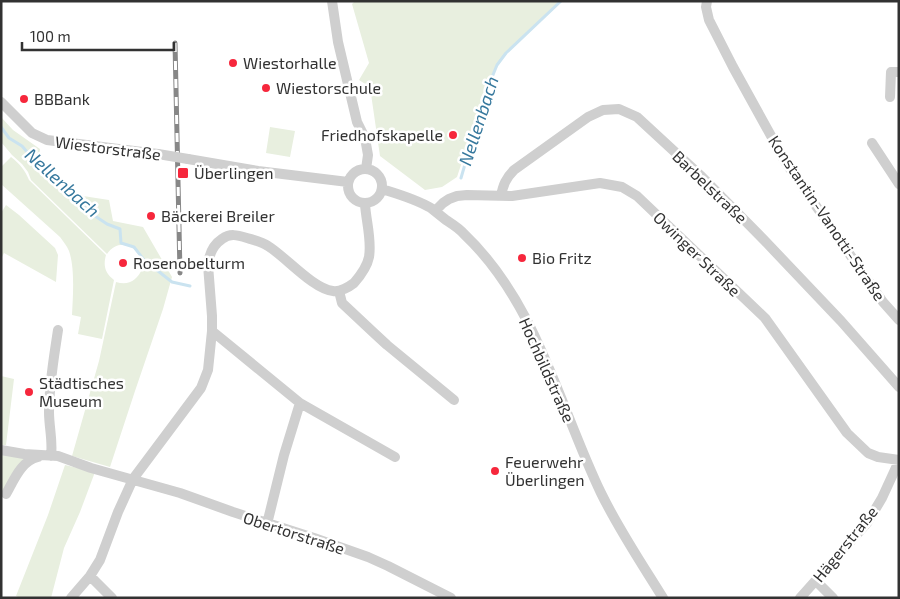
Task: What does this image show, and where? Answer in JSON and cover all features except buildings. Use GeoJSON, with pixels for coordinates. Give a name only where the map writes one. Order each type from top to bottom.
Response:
{"type":"FeatureCollection","features":[{"type":"Feature","properties":{"kind":"street"},"geometry":{"type":"LineString","coordinates":[[332,1],[338,42],[357,122],[365,138],[368,155],[366,169]]}},
{"type":"Feature","properties":{"kind":"street","name":"Konstantin-Vanotti-Straße"},"geometry":{"type":"LineString","coordinates":[[706,4],[709,20],[786,163],[883,302],[899,320]]}},
{"type":"Feature","properties":{"kind":"street"},"geometry":{"type":"LineString","coordinates":[[890,97],[891,72],[899,72]]}},
{"type":"Feature","properties":{"kind":"street","name":"Wiestorstraße"},"geometry":{"type":"LineString","coordinates":[[1,102],[32,133],[47,140],[158,154],[258,171],[348,182]]}},
{"type":"Feature","properties":{"kind":"street","name":"Barbelstraße"},"geometry":{"type":"LineString","coordinates":[[502,196],[507,178],[514,170],[588,117],[603,110],[620,109],[637,117],[702,177],[765,241],[841,321],[899,387]]}},
{"type":"Feature","properties":{"kind":"street"},"geometry":{"type":"LineString","coordinates":[[872,143],[899,184]]}},
{"type":"Feature","properties":{"kind":"street"},"geometry":{"type":"LineString","coordinates":[[366,169],[373,171],[379,176],[382,189],[376,199],[365,204],[357,202],[351,197],[348,191],[348,182],[354,172],[366,169]]}},
{"type":"Feature","properties":{"kind":"street","name":"Owinger Straße"},"geometry":{"type":"LineString","coordinates":[[435,211],[449,199],[467,194],[512,196],[600,183],[622,187],[637,196],[765,318],[847,433],[868,453],[878,457],[899,460]]}},
{"type":"Feature","properties":{"kind":"street","name":"Hochbildstraße"},"geometry":{"type":"LineString","coordinates":[[382,189],[414,200],[435,211],[464,233],[508,286],[533,332],[602,495],[622,532],[663,598]]}},
{"type":"Feature","properties":{"kind":"street"},"geometry":{"type":"LineString","coordinates":[[71,598],[90,576],[100,560],[133,479],[201,388],[208,370],[212,331],[208,264],[214,245],[225,237],[235,234],[268,246],[322,288],[339,291],[352,285],[362,273],[369,258],[369,236],[365,204]]}},
{"type":"Feature","properties":{"kind":"street"},"geometry":{"type":"LineString","coordinates":[[339,291],[342,303],[387,345],[454,400]]}},
{"type":"Feature","properties":{"kind":"street"},"geometry":{"type":"LineString","coordinates":[[6,494],[20,469],[27,462],[35,457],[52,456],[49,413],[51,375],[58,330]]}},
{"type":"Feature","properties":{"kind":"street"},"geometry":{"type":"LineString","coordinates":[[212,331],[300,403],[395,457]]}},
{"type":"Feature","properties":{"kind":"street"},"geometry":{"type":"LineString","coordinates":[[267,524],[284,455],[300,403]]}},
{"type":"Feature","properties":{"kind":"street","name":"Obertorstraße"},"geometry":{"type":"LineString","coordinates":[[1,450],[24,454],[58,456],[91,468],[180,493],[368,557],[451,598]]}},
{"type":"Feature","properties":{"kind":"street","name":"Hägerstraße"},"geometry":{"type":"LineString","coordinates":[[800,598],[867,523],[882,498],[899,460]]}},
{"type":"Feature","properties":{"kind":"street"},"geometry":{"type":"LineString","coordinates":[[90,576],[112,598]]}},
{"type":"Feature","properties":{"kind":"street"},"geometry":{"type":"LineString","coordinates":[[816,581],[833,598]]}},
{"type":"Feature","properties":{"kind":"green space"},"geometry":{"type":"Polygon","coordinates":[[[355,1],[560,1],[506,53],[497,65],[487,86],[457,177],[442,187],[425,190],[380,156],[370,87],[359,80],[369,63],[352,4],[355,1]]]}},
{"type":"Feature","properties":{"kind":"green space"},"geometry":{"type":"Polygon","coordinates":[[[1,117],[13,130],[40,149],[38,164],[70,194],[109,200],[113,221],[143,227],[172,277],[110,467],[72,456],[99,361],[116,282],[126,283],[135,279],[141,272],[142,264],[140,257],[136,250],[122,245],[114,247],[107,254],[31,180],[22,164],[1,142],[1,117]]]}},
{"type":"Feature","properties":{"kind":"green space"},"geometry":{"type":"Polygon","coordinates":[[[270,127],[295,131],[290,157],[266,153],[270,127]]]}},
{"type":"Feature","properties":{"kind":"green space"},"geometry":{"type":"Polygon","coordinates":[[[11,157],[22,167],[29,180],[106,255],[106,269],[114,280],[102,339],[78,334],[81,317],[72,315],[73,274],[71,258],[66,245],[60,237],[1,184],[1,167],[11,157]]]}},
{"type":"Feature","properties":{"kind":"green space"},"geometry":{"type":"Polygon","coordinates":[[[6,205],[55,248],[58,255],[56,282],[4,253],[1,259],[1,213],[6,205]]]}},
{"type":"Feature","properties":{"kind":"green space"},"geometry":{"type":"Polygon","coordinates":[[[1,376],[14,379],[6,445],[1,445],[1,376]]]}},
{"type":"Feature","properties":{"kind":"green space"},"geometry":{"type":"Polygon","coordinates":[[[1,454],[25,458],[3,492],[1,492],[1,454]]]}},
{"type":"Feature","properties":{"kind":"green space"},"geometry":{"type":"Polygon","coordinates":[[[65,465],[95,472],[64,548],[51,598],[20,598],[16,596],[48,515],[65,465]]]}},
{"type":"Feature","properties":{"kind":"waterway","name":"Nellenbach"},"geometry":{"type":"LineString","coordinates":[[461,178],[486,92],[497,65],[506,53],[561,1]]}},
{"type":"Feature","properties":{"kind":"waterway","name":"Nellenbach"},"geometry":{"type":"LineString","coordinates":[[1,127],[9,138],[22,146],[46,174],[92,214],[107,224],[120,229],[121,243],[134,247],[144,260],[172,282],[190,286]]}},
{"type":"Feature","properties":{"kind":"railway"},"geometry":{"type":"LineString","coordinates":[[175,43],[180,273]]}},
{"type":"Feature","properties":{"kind":"place","name":"Wiestorhalle"},"geometry":{"type":"Point","coordinates":[233,63]}},
{"type":"Feature","properties":{"kind":"place","name":"Wiestorschule"},"geometry":{"type":"Point","coordinates":[266,88]}},
{"type":"Feature","properties":{"kind":"place","name":"BBBank"},"geometry":{"type":"Point","coordinates":[24,99]}},
{"type":"Feature","properties":{"kind":"place","name":"Friedhofskapelle"},"geometry":{"type":"Point","coordinates":[453,135]}},
{"type":"Feature","properties":{"kind":"place","name":"Überlingen"},"geometry":{"type":"Point","coordinates":[183,173]}},
{"type":"Feature","properties":{"kind":"place","name":"Bäckerei Breiler"},"geometry":{"type":"Point","coordinates":[151,216]}},
{"type":"Feature","properties":{"kind":"place","name":"Bio Fritz"},"geometry":{"type":"Point","coordinates":[522,258]}},
{"type":"Feature","properties":{"kind":"place","name":"Rosenobelturm"},"geometry":{"type":"Point","coordinates":[123,263]}},
{"type":"Feature","properties":{"kind":"place","name":"Städtisches Museum"},"geometry":{"type":"Point","coordinates":[29,392]}},
{"type":"Feature","properties":{"kind":"place","name":"Feuerwehr Überlingen"},"geometry":{"type":"Point","coordinates":[495,471]}}]}
